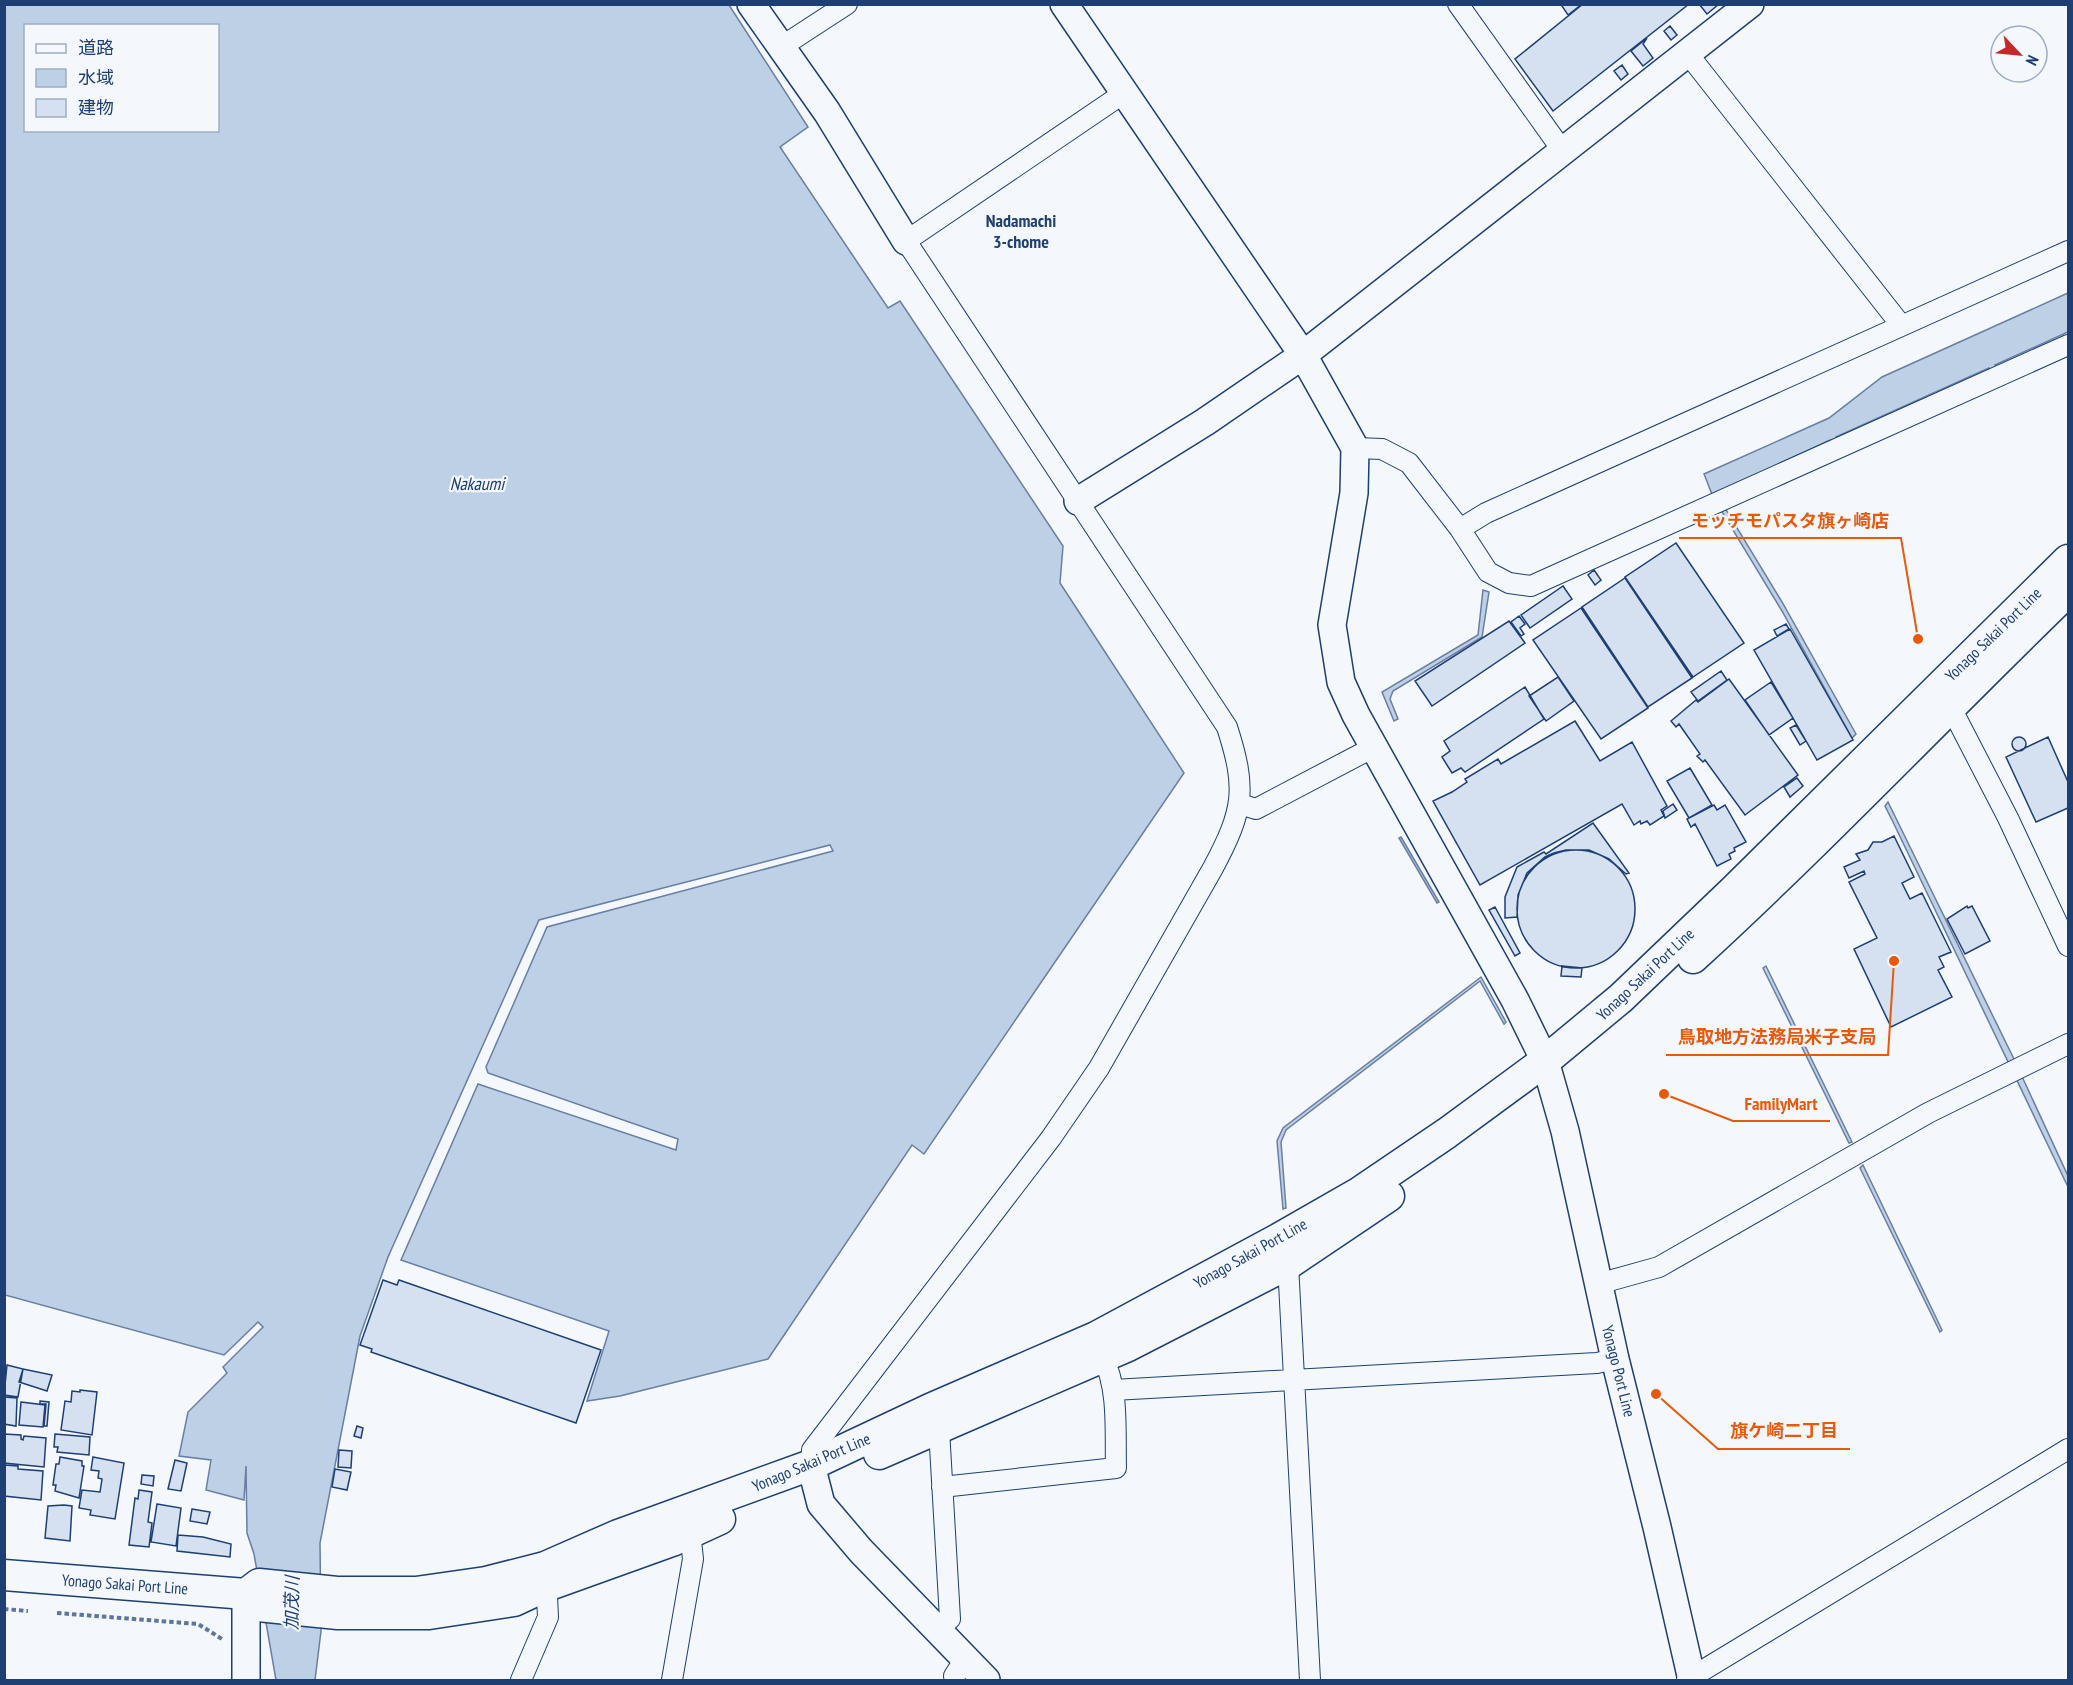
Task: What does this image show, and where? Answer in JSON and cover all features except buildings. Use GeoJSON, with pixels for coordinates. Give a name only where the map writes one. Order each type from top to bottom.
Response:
{"type":"FeatureCollection","features":[{"type":"Feature","properties":{"kind":"main road","name":"Yonago Sakai Port Line"},"geometry":{"type":"LineString","coordinates":[[1945,696],[2068,560]]}},
{"type":"Feature","properties":{"kind":"main road","name":"Yonago Sakai Port Line"},"geometry":{"type":"LineString","coordinates":[[4,1575],[337,1603],[486,1582],[546,1577],[618,1534],[689,1521],[813,1473],[939,1429],[1103,1357],[1288,1264],[1549,1071],[1621,998],[1945,696],[2068,591]]}},
{"type":"Feature","properties":{"kind":"main road","name":"Yonago Sakai Port Line"},"geometry":{"type":"LineString","coordinates":[[813,1473],[930,1409],[1096,1337],[1278,1239],[1360,1192],[1446,1133],[1549,1071]]}},
{"type":"Feature","properties":{"kind":"street"},"geometry":{"type":"LineString","coordinates":[[751,4],[827,112],[906,241],[1227,727],[1239,764],[1240,804],[1229,838],[1099,1068],[1008,1197],[812,1450],[813,1473],[821,1504],[861,1551],[938,1630],[960,1670],[986,1680]]}},
{"type":"Feature","properties":{"kind":"street"},"geometry":{"type":"LineString","coordinates":[[781,47],[847,4]]}},
{"type":"Feature","properties":{"kind":"street"},"geometry":{"type":"LineString","coordinates":[[1064,4],[1302,355],[1355,448],[1382,449],[1409,463],[1460,529],[1488,572],[1509,583],[1531,586],[2068,345]]}},
{"type":"Feature","properties":{"kind":"street"},"geometry":{"type":"LineString","coordinates":[[1458,4],[1562,150]]}},
{"type":"Feature","properties":{"kind":"street"},"geometry":{"type":"LineString","coordinates":[[1078,501],[1204,422],[1302,355],[1750,4]]}},
{"type":"Feature","properties":{"kind":"street"},"geometry":{"type":"LineString","coordinates":[[1688,54],[1901,325]]}},
{"type":"Feature","properties":{"kind":"street"},"geometry":{"type":"LineString","coordinates":[[906,241],[1124,93]]}},
{"type":"Feature","properties":{"kind":"street"},"geometry":{"type":"LineString","coordinates":[[1460,529],[1486,513],[2068,251]]}},
{"type":"Feature","properties":{"kind":"street","name":"Yonago Port Line"},"geometry":{"type":"LineString","coordinates":[[1355,448],[1354,493],[1332,625],[1341,682],[1374,747],[1515,1000],[1549,1071],[1615,1359],[1657,1527],[1690,1680]]}},
{"type":"Feature","properties":{"kind":"street"},"geometry":{"type":"LineString","coordinates":[[1945,696],[2008,818],[2068,946]]}},
{"type":"Feature","properties":{"kind":"street"},"geometry":{"type":"LineString","coordinates":[[1240,804],[1256,808],[1374,747]]}},
{"type":"Feature","properties":{"kind":"street"},"geometry":{"type":"LineString","coordinates":[[1598,1284],[1659,1267],[1928,1113],[2068,1044]]}},
{"type":"Feature","properties":{"kind":"street"},"geometry":{"type":"LineString","coordinates":[[1288,1264],[1310,1680]]}},
{"type":"Feature","properties":{"kind":"street"},"geometry":{"type":"LineString","coordinates":[[942,1487],[1116,1468],[1113,1390],[1110,1371],[1103,1357]]}},
{"type":"Feature","properties":{"kind":"street"},"geometry":{"type":"LineString","coordinates":[[1113,1390],[1597,1363],[1615,1359]]}},
{"type":"Feature","properties":{"kind":"street"},"geometry":{"type":"LineString","coordinates":[[938,1630],[950,1619],[939,1429]]}},
{"type":"Feature","properties":{"kind":"street"},"geometry":{"type":"LineString","coordinates":[[1690,1680],[2068,1449]]}},
{"type":"Feature","properties":{"kind":"street"},"geometry":{"type":"LineString","coordinates":[[672,1680],[693,1559],[689,1521]]}},
{"type":"Feature","properties":{"kind":"street"},"geometry":{"type":"LineString","coordinates":[[521,1680],[548,1617],[546,1577]]}},
{"type":"Feature","properties":{"kind":"street"},"geometry":{"type":"LineString","coordinates":[[246,1680],[254,1595]]}},
{"type":"Feature","properties":{"kind":"path"},"geometry":{"type":"LineString","coordinates":[[4,1609],[28,1611]]}},
{"type":"Feature","properties":{"kind":"path"},"geometry":{"type":"LineString","coordinates":[[57,1613],[198,1624],[218,1635],[226,1644]]}},
{"type":"Feature","properties":{"kind":"water","name":"Nakaumi"},"geometry":{"type":"Polygon","coordinates":[[[4,5],[729,5],[808,127],[780,147],[888,308],[900,301],[1063,546],[1060,583],[1184,773],[924,1154],[912,1145],[768,1359],[620,1396],[587,1401],[609,1331],[401,1260],[478,1084],[676,1150],[678,1139],[488,1073],[486,1067],[547,927],[833,851],[830,845],[539,920],[388,1257],[360,1336],[320,1543],[321,1631],[315,1680],[276,1680],[254,1554],[247,1533],[246,1466],[244,1500],[206,1490],[211,1460],[179,1456],[188,1412],[227,1373],[223,1367],[263,1327],[258,1322],[224,1355],[5,1295],[4,5]]]}},
{"type":"Feature","properties":{"kind":"water"},"geometry":{"type":"Polygon","coordinates":[[[2068,293],[2068,332],[1995,365],[1996,370],[1993,372],[1989,368],[1836,437],[1838,442],[1831,445],[1830,440],[1721,491],[1725,508],[1782,602],[1856,734],[1852,738],[1782,611],[1713,497],[1704,474],[1829,418],[1882,377],[2068,293]]]}},
{"type":"Feature","properties":{"kind":"water"},"geometry":{"type":"Polygon","coordinates":[[[1483,590],[1489,592],[1482,637],[1393,691],[1390,699],[1398,719],[1394,721],[1382,692],[1478,635],[1483,590]]]}},
{"type":"Feature","properties":{"kind":"water"},"geometry":{"type":"Polygon","coordinates":[[[1888,802],[2013,1057],[2068,1176],[2068,1187],[1885,806],[1888,802]]]}},
{"type":"Feature","properties":{"kind":"water"},"geometry":{"type":"Polygon","coordinates":[[[1401,837],[1439,902],[1437,903],[1399,838],[1401,837]]]}},
{"type":"Feature","properties":{"kind":"water"},"geometry":{"type":"Polygon","coordinates":[[[1766,966],[1852,1142],[1849,1143],[1763,968],[1766,966]]]}},
{"type":"Feature","properties":{"kind":"water"},"geometry":{"type":"Polygon","coordinates":[[[1481,977],[1506,1022],[1504,1024],[1480,981],[1286,1130],[1281,1142],[1286,1208],[1283,1209],[1277,1141],[1283,1128],[1481,977]]]}},
{"type":"Feature","properties":{"kind":"water"},"geometry":{"type":"Polygon","coordinates":[[[1863,1165],[1942,1330],[1940,1332],[1860,1168],[1863,1165]]]}},
{"type":"Feature","properties":{"kind":"place","name":"モッチモパスタ旗ヶ崎店"},"geometry":{"type":"Point","coordinates":[1918,639]}},
{"type":"Feature","properties":{"kind":"place","name":"鳥取地方法務局米子支局"},"geometry":{"type":"Point","coordinates":[1894,961]}},
{"type":"Feature","properties":{"kind":"place","name":"FamilyMart"},"geometry":{"type":"Point","coordinates":[1664,1094]}},
{"type":"Feature","properties":{"kind":"place","name":"旗ケ崎二丁目"},"geometry":{"type":"Point","coordinates":[1656,1394]}},
{"type":"Feature","properties":{"kind":"district","name":"Nadamachi 3-chome"},"geometry":{"type":"Point","coordinates":[1021,231]}},
{"type":"Feature","properties":{"kind":"water label","name":"加茂川"},"geometry":{"type":"Point","coordinates":[292,1603]}}]}
